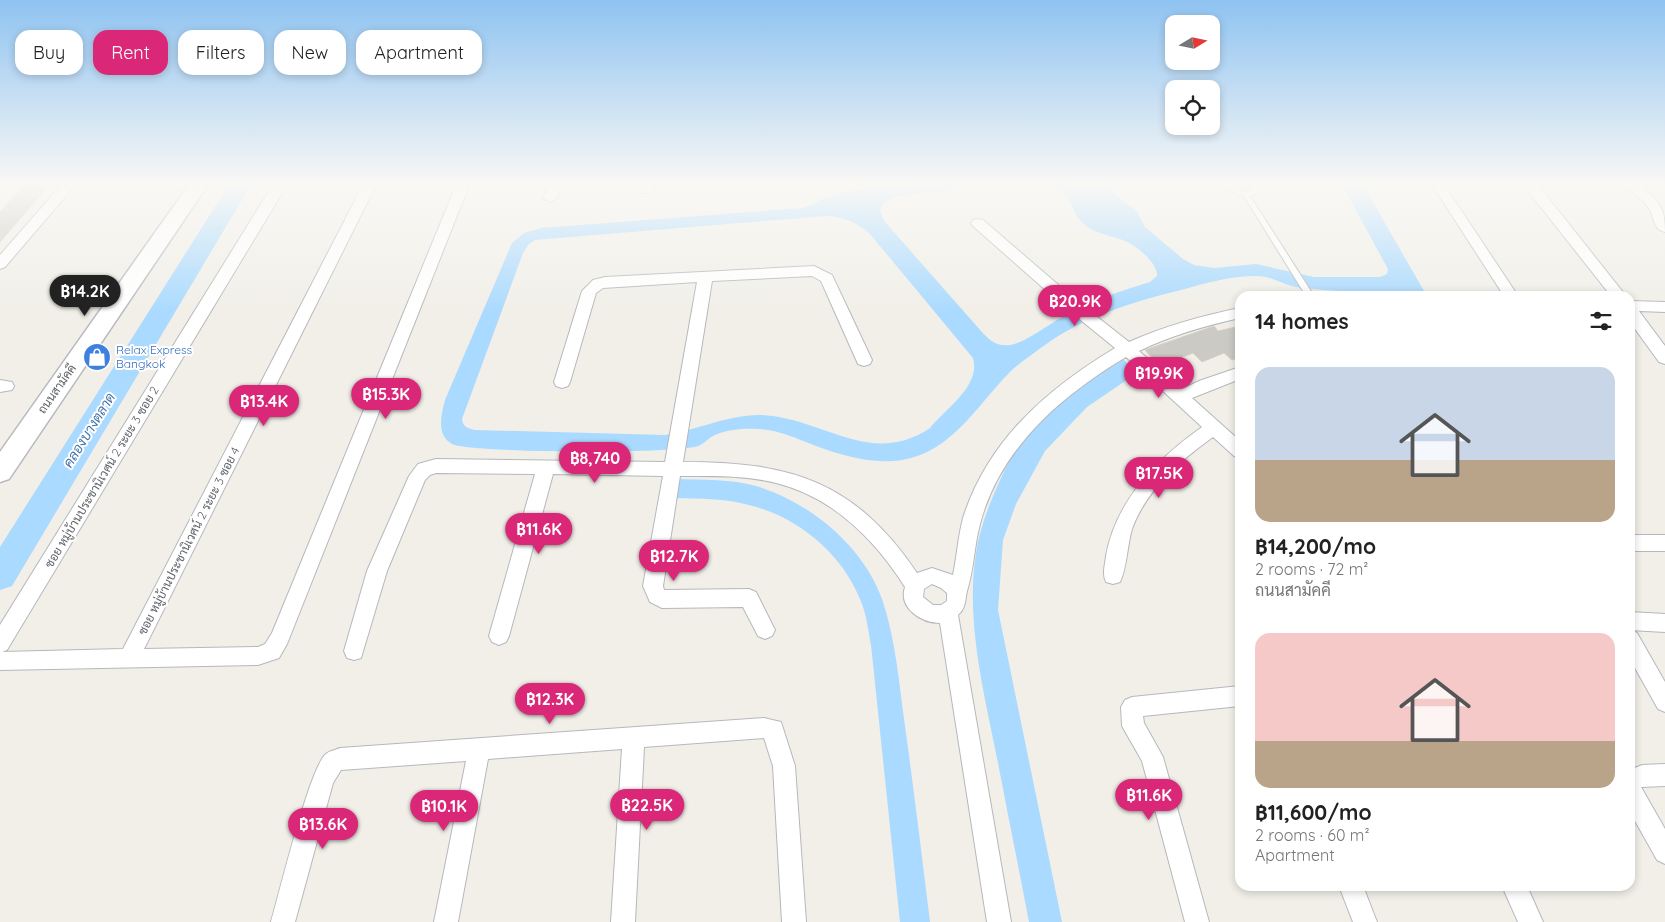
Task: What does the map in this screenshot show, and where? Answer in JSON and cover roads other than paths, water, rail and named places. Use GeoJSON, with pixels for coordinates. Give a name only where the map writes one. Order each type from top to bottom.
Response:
{"type":"FeatureCollection","features":[{"type":"Feature","properties":{"kind":"main road","name":"ถนนสามัคคี"},"geometry":{"type":"LineString","coordinates":[[0,472],[169,226]]}},
{"type":"Feature","properties":{"kind":"street"},"geometry":{"type":"LineString","coordinates":[[0,264],[32,226]]}},
{"type":"Feature","properties":{"kind":"street","name":"ซอย หมู่บ้านประชานิเวศน์ 2 ระยะ 3 ซอย 2"},"geometry":{"type":"LineString","coordinates":[[0,643],[254,226]]}},
{"type":"Feature","properties":{"kind":"street","name":"ซอย หมู่บ้านประชานิเวศน์ 2 ระยะ 3 ซอย 4"},"geometry":{"type":"LineString","coordinates":[[129,658],[349,226]]}},
{"type":"Feature","properties":{"kind":"street"},"geometry":{"type":"LineString","coordinates":[[0,661],[258,656],[272,651],[277,645],[446,226]]}},
{"type":"Feature","properties":{"kind":"street"},"geometry":{"type":"LineString","coordinates":[[981,226],[1072,305],[1128,350],[1235,446]]}},
{"type":"Feature","properties":{"kind":"street"},"geometry":{"type":"LineString","coordinates":[[1465,226],[1508,291]]}},
{"type":"Feature","properties":{"kind":"street"},"geometry":{"type":"LineString","coordinates":[[1563,226],[1615,291]]}},
{"type":"Feature","properties":{"kind":"street"},"geometry":{"type":"LineString","coordinates":[[562,382],[589,291],[592,287],[606,282],[807,271],[820,274],[828,278],[864,360]]}},
{"type":"Feature","properties":{"kind":"street"},"geometry":{"type":"LineString","coordinates":[[705,278],[654,586],[657,596],[662,599],[749,598],[765,630]]}},
{"type":"Feature","properties":{"kind":"street"},"geometry":{"type":"LineString","coordinates":[[1635,306],[1665,307]]}},
{"type":"Feature","properties":{"kind":"street"},"geometry":{"type":"LineString","coordinates":[[999,922],[952,602],[952,584],[943,578],[932,576],[922,579],[915,586],[913,599],[923,611],[938,615],[952,602],[964,577],[970,527],[979,499],[1002,455],[1026,426],[1060,392],[1088,372],[1170,330],[1194,322],[1235,314]]}},
{"type":"Feature","properties":{"kind":"street"},"geometry":{"type":"LineString","coordinates":[[1635,318],[1665,358]]}},
{"type":"Feature","properties":{"kind":"street"},"geometry":{"type":"LineString","coordinates":[[1180,397],[1205,385],[1235,375]]}},
{"type":"Feature","properties":{"kind":"street"},"geometry":{"type":"LineString","coordinates":[[1113,576],[1118,546],[1124,526],[1150,482],[1184,447],[1214,427]]}},
{"type":"Feature","properties":{"kind":"street"},"geometry":{"type":"LineString","coordinates":[[354,651],[377,571],[418,476],[424,469],[436,466],[546,466],[675,461],[768,475],[793,481],[812,488],[852,513],[870,528],[887,545],[915,586]]}},
{"type":"Feature","properties":{"kind":"street"},"geometry":{"type":"LineString","coordinates":[[499,636],[546,466]]}},
{"type":"Feature","properties":{"kind":"street"},"geometry":{"type":"LineString","coordinates":[[1635,543],[1665,543]]}},
{"type":"Feature","properties":{"kind":"street"},"geometry":{"type":"LineString","coordinates":[[1635,621],[1665,623]]}},
{"type":"Feature","properties":{"kind":"street"},"geometry":{"type":"LineString","coordinates":[[1635,649],[1665,702]]}},
{"type":"Feature","properties":{"kind":"street"},"geometry":{"type":"LineString","coordinates":[[1197,922],[1152,757],[1133,726],[1132,707],[1235,697]]}},
{"type":"Feature","properties":{"kind":"street"},"geometry":{"type":"LineString","coordinates":[[283,922],[323,778],[333,762],[348,757],[752,728],[774,729],[784,766],[794,922]]}},
{"type":"Feature","properties":{"kind":"street"},"geometry":{"type":"LineString","coordinates":[[623,922],[634,737]]}},
{"type":"Feature","properties":{"kind":"street"},"geometry":{"type":"LineString","coordinates":[[446,922],[479,749]]}},
{"type":"Feature","properties":{"kind":"street"},"geometry":{"type":"LineString","coordinates":[[1635,779],[1642,776],[1665,775]]}},
{"type":"Feature","properties":{"kind":"street"},"geometry":{"type":"LineString","coordinates":[[1635,799],[1665,852]]}},
{"type":"Feature","properties":{"kind":"street"},"geometry":{"type":"LineString","coordinates":[[1353,891],[1365,922]]}},
{"type":"Feature","properties":{"kind":"street"},"geometry":{"type":"LineString","coordinates":[[1516,891],[1531,922]]}},
{"type":"Feature","properties":{"kind":"lane"},"geometry":{"type":"LineString","coordinates":[[1266,226],[1307,291]]}},
{"type":"Feature","properties":{"kind":"water"},"geometry":{"type":"Polygon","coordinates":[[[567,226],[704,226],[535,240],[528,245],[523,253],[462,419],[463,424],[468,428],[475,430],[665,435],[738,417],[762,415],[784,418],[847,438],[887,443],[908,439],[930,428],[967,387],[972,378],[973,358],[870,234],[860,226],[889,226],[981,331],[990,340],[1001,345],[1016,344],[1074,311],[1106,297],[1150,282],[1157,276],[1154,266],[1140,250],[1130,243],[1095,231],[1087,226],[1144,226],[1183,259],[1194,265],[1214,268],[1256,264],[1314,277],[1380,277],[1387,274],[1388,269],[1365,226],[1387,226],[1424,291],[1309,289],[1292,286],[1267,277],[1246,276],[1209,282],[1127,305],[1076,326],[1045,345],[1010,372],[975,412],[949,437],[935,448],[902,460],[865,460],[829,451],[783,434],[759,429],[741,429],[717,434],[703,444],[682,449],[531,451],[466,447],[452,444],[444,435],[441,424],[445,400],[512,243],[524,233],[541,228],[567,226]]]}},
{"type":"Feature","properties":{"kind":"water"},"geometry":{"type":"Polygon","coordinates":[[[1123,359],[1137,373],[1087,407],[1045,451],[1016,504],[1003,540],[998,610],[1062,922],[1029,922],[978,659],[973,606],[973,579],[976,553],[983,524],[993,496],[1008,463],[1027,434],[1038,421],[1068,396],[1123,359]]]}},
{"type":"Feature","properties":{"kind":"water"},"geometry":{"type":"Polygon","coordinates":[[[677,479],[737,482],[776,493],[796,503],[815,515],[848,544],[862,561],[873,580],[882,599],[891,630],[930,922],[900,922],[871,645],[864,609],[854,586],[832,554],[802,529],[785,519],[749,505],[712,499],[674,498],[677,479]]]}},
{"type":"Feature","properties":{"kind":"waterway","name":"คลองบางตลาด"},"geometry":{"type":"LineString","coordinates":[[0,576],[215,226]]}},
{"type":"Feature","properties":{"kind":"place","name":"Relax Express Bangkok"},"geometry":{"type":"Point","coordinates":[97,357]}}]}
